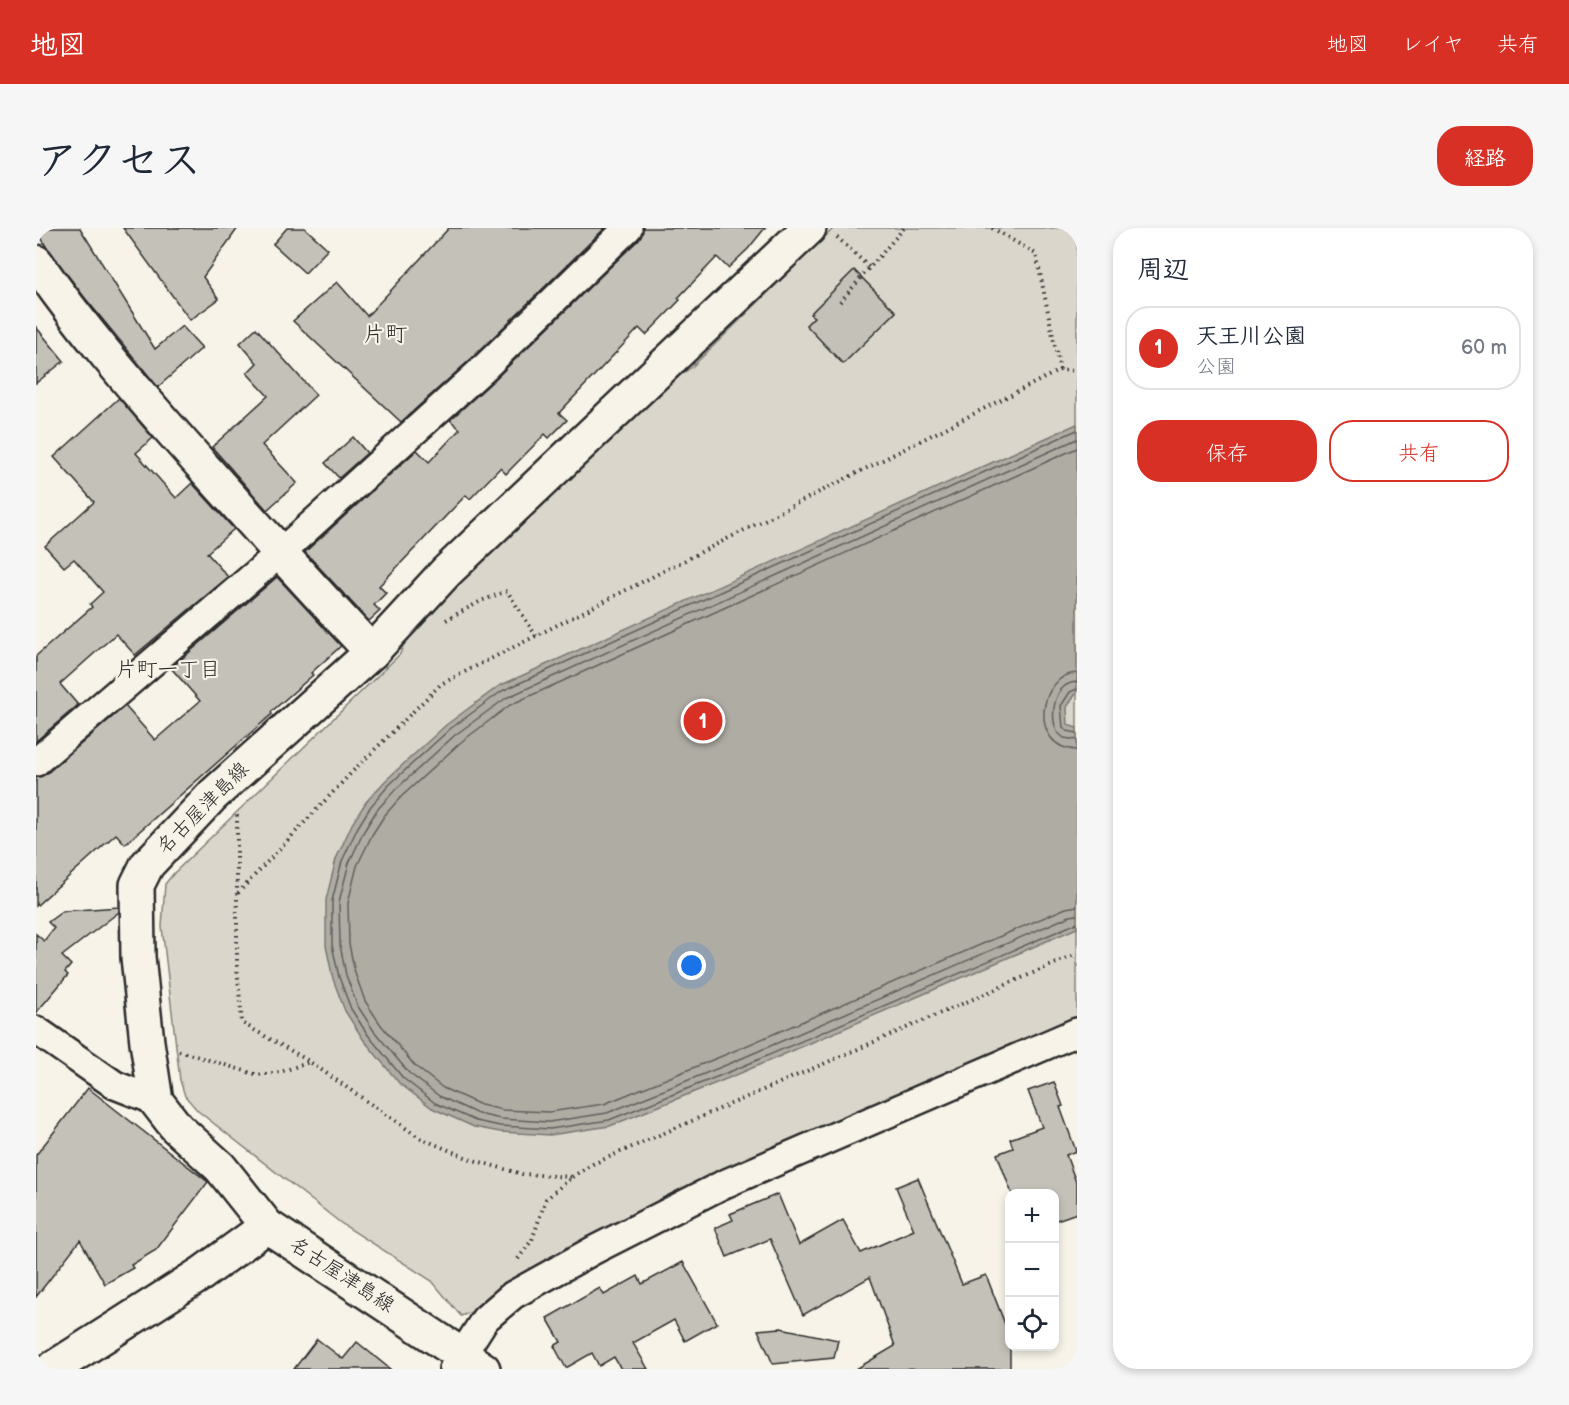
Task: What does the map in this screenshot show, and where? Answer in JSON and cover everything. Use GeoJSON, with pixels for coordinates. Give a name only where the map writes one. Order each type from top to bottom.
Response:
{"type":"FeatureCollection","features":[{"type":"Feature","properties":{"kind":"main road","name":"名古屋津島線"},"geometry":{"type":"LineString","coordinates":[[466,1364],[267,1226],[220,1167],[177,1128],[156,1101],[138,957],[138,885],[147,865],[213,795],[372,652],[446,572],[822,232]]}},
{"type":"Feature","properties":{"kind":"main road"},"geometry":{"type":"LineString","coordinates":[[36,262],[126,379],[279,554],[372,652]]}},
{"type":"Feature","properties":{"kind":"main road"},"geometry":{"type":"LineString","coordinates":[[52,1369],[201,1274],[267,1226]]}},
{"type":"Feature","properties":{"kind":"street"},"geometry":{"type":"LineString","coordinates":[[36,762],[279,554],[483,369],[628,228]]}},
{"type":"Feature","properties":{"kind":"street"},"geometry":{"type":"LineString","coordinates":[[36,1030],[115,1084],[156,1101]]}},
{"type":"Feature","properties":{"kind":"street"},"geometry":{"type":"LineString","coordinates":[[466,1364],[485,1318],[513,1295],[594,1250],[722,1185],[1065,1045],[1077,1032]]}},
{"type":"Feature","properties":{"kind":"path"},"geometry":{"type":"LineString","coordinates":[[840,302],[904,228]]}},
{"type":"Feature","properties":{"kind":"path"},"geometry":{"type":"LineString","coordinates":[[992,228],[1036,254],[1060,370]]}},
{"type":"Feature","properties":{"kind":"path"},"geometry":{"type":"LineString","coordinates":[[822,232],[870,267]]}},
{"type":"Feature","properties":{"kind":"path"},"geometry":{"type":"LineString","coordinates":[[238,893],[352,772],[441,684],[1060,370],[1077,371]]}},
{"type":"Feature","properties":{"kind":"path"},"geometry":{"type":"LineString","coordinates":[[442,623],[481,601],[507,591],[536,636]]}},
{"type":"Feature","properties":{"kind":"path"},"geometry":{"type":"LineString","coordinates":[[237,772],[237,966],[242,1023],[310,1062],[420,1138],[470,1159],[522,1174],[572,1177]]}},
{"type":"Feature","properties":{"kind":"path"},"geometry":{"type":"LineString","coordinates":[[516,1261],[532,1240],[546,1199],[572,1177],[593,1164],[1077,954]]}},
{"type":"Feature","properties":{"kind":"path"},"geometry":{"type":"LineString","coordinates":[[147,1042],[258,1075],[280,1072],[310,1062]]}},
{"type":"Feature","properties":{"kind":"shaded area"},"geometry":{"type":"Polygon","coordinates":[[[834,228],[1077,228],[1077,1019],[718,1177],[489,1295],[471,1312],[461,1316],[432,1281],[342,1224],[198,1111],[185,1096],[180,1080],[162,927],[165,884],[400,654],[408,632],[663,387],[692,367],[834,228]]]}},
{"type":"Feature","properties":{"kind":"water"},"geometry":{"type":"Polygon","coordinates":[[[1077,424],[1077,692],[1067,707],[1068,725],[1077,728],[1077,928],[736,1075],[610,1126],[550,1135],[500,1132],[474,1127],[432,1108],[399,1083],[363,1039],[345,1011],[333,979],[326,946],[326,900],[336,859],[352,824],[366,802],[385,781],[446,725],[499,686],[1077,424]]]}},
{"type":"Feature","properties":{"kind":"building"},"geometry":{"type":"Polygon","coordinates":[[[36,228],[80,228],[155,349],[182,326],[202,348],[158,387],[85,298],[47,248],[36,228]]]}},
{"type":"Feature","properties":{"kind":"building"},"geometry":{"type":"Polygon","coordinates":[[[123,228],[238,228],[203,277],[219,299],[190,320],[123,228]]]}},
{"type":"Feature","properties":{"kind":"building"},"geometry":{"type":"Polygon","coordinates":[[[287,228],[305,228],[328,249],[305,273],[273,244],[287,228]]]}},
{"type":"Feature","properties":{"kind":"building"},"geometry":{"type":"Polygon","coordinates":[[[449,228],[605,228],[472,358],[401,422],[293,321],[337,282],[367,316],[449,228]]]}},
{"type":"Feature","properties":{"kind":"building"},"geometry":{"type":"Polygon","coordinates":[[[643,228],[765,228],[728,268],[717,257],[646,335],[639,328],[559,413],[567,420],[549,438],[545,434],[506,474],[500,468],[470,499],[466,495],[379,586],[386,593],[374,605],[380,611],[369,621],[305,552],[417,450],[429,462],[460,429],[450,420],[639,239],[643,228]]]}},
{"type":"Feature","properties":{"kind":"building"},"geometry":{"type":"Polygon","coordinates":[[[854,270],[896,312],[843,364],[806,325],[814,317],[810,314],[854,270]]]}},
{"type":"Feature","properties":{"kind":"building"},"geometry":{"type":"Polygon","coordinates":[[[36,327],[64,361],[36,383],[36,327]]]}},
{"type":"Feature","properties":{"kind":"building"},"geometry":{"type":"Polygon","coordinates":[[[256,328],[316,395],[262,445],[297,483],[267,510],[212,447],[268,396],[247,373],[257,363],[240,343],[256,328]]]}},
{"type":"Feature","properties":{"kind":"building"},"geometry":{"type":"Polygon","coordinates":[[[119,398],[153,438],[136,453],[176,498],[192,483],[234,529],[207,553],[228,577],[135,655],[116,634],[60,684],[78,705],[36,741],[36,656],[92,607],[90,604],[103,592],[74,559],[64,567],[45,546],[94,502],[54,457],[119,398]]]}},
{"type":"Feature","properties":{"kind":"building"},"geometry":{"type":"Polygon","coordinates":[[[353,437],[367,453],[339,478],[325,463],[353,437]]]}},
{"type":"Feature","properties":{"kind":"building"},"geometry":{"type":"Polygon","coordinates":[[[277,577],[341,646],[311,673],[313,675],[271,712],[272,714],[125,844],[116,834],[36,906],[36,777],[46,774],[125,706],[155,740],[200,701],[171,668],[277,577]]]}},
{"type":"Feature","properties":{"kind":"building"},"geometry":{"type":"Polygon","coordinates":[[[119,907],[119,912],[62,956],[71,965],[65,972],[68,975],[36,1013],[36,934],[44,941],[54,928],[48,922],[63,911],[119,907]]]}},
{"type":"Feature","properties":{"kind":"building"},"geometry":{"type":"Polygon","coordinates":[[[1054,1082],[1063,1106],[1060,1107],[1076,1151],[1066,1155],[1077,1185],[1077,1213],[1059,1219],[1059,1189],[1010,1189],[997,1154],[1013,1148],[1010,1139],[1042,1127],[1028,1091],[1054,1082]]]}},
{"type":"Feature","properties":{"kind":"building"},"geometry":{"type":"Polygon","coordinates":[[[88,1088],[208,1182],[156,1250],[131,1265],[133,1268],[105,1284],[80,1240],[36,1297],[36,1155],[88,1088]]]}},
{"type":"Feature","properties":{"kind":"building"},"geometry":{"type":"Polygon","coordinates":[[[918,1178],[962,1284],[986,1275],[1005,1324],[1005,1351],[1010,1351],[1010,1369],[856,1369],[895,1346],[870,1277],[803,1315],[770,1239],[727,1257],[715,1228],[733,1220],[730,1214],[778,1194],[799,1245],[843,1220],[861,1253],[914,1230],[896,1187],[918,1178]]]}},
{"type":"Feature","properties":{"kind":"building"},"geometry":{"type":"Polygon","coordinates":[[[683,1262],[717,1323],[685,1341],[674,1320],[633,1343],[648,1369],[621,1369],[614,1357],[599,1366],[592,1353],[566,1368],[554,1346],[561,1342],[547,1318],[600,1288],[604,1295],[638,1276],[642,1284],[683,1262]]]}},
{"type":"Feature","properties":{"kind":"building"},"geometry":{"type":"Polygon","coordinates":[[[781,1328],[838,1340],[834,1358],[773,1364],[758,1330],[781,1328]]]}},
{"type":"Feature","properties":{"kind":"building"},"geometry":{"type":"Polygon","coordinates":[[[317,1339],[343,1359],[357,1342],[390,1369],[294,1369],[317,1339]]]}},
{"type":"Feature","properties":{"kind":"place","name":"天王川公園"},"geometry":{"type":"Point","coordinates":[703,721]}},
{"type":"Feature","properties":{"kind":"district","name":"片町"},"geometry":{"type":"Point","coordinates":[385,334]}},
{"type":"Feature","properties":{"kind":"district","name":"片町一丁目"},"geometry":{"type":"Point","coordinates":[168,669]}}]}
